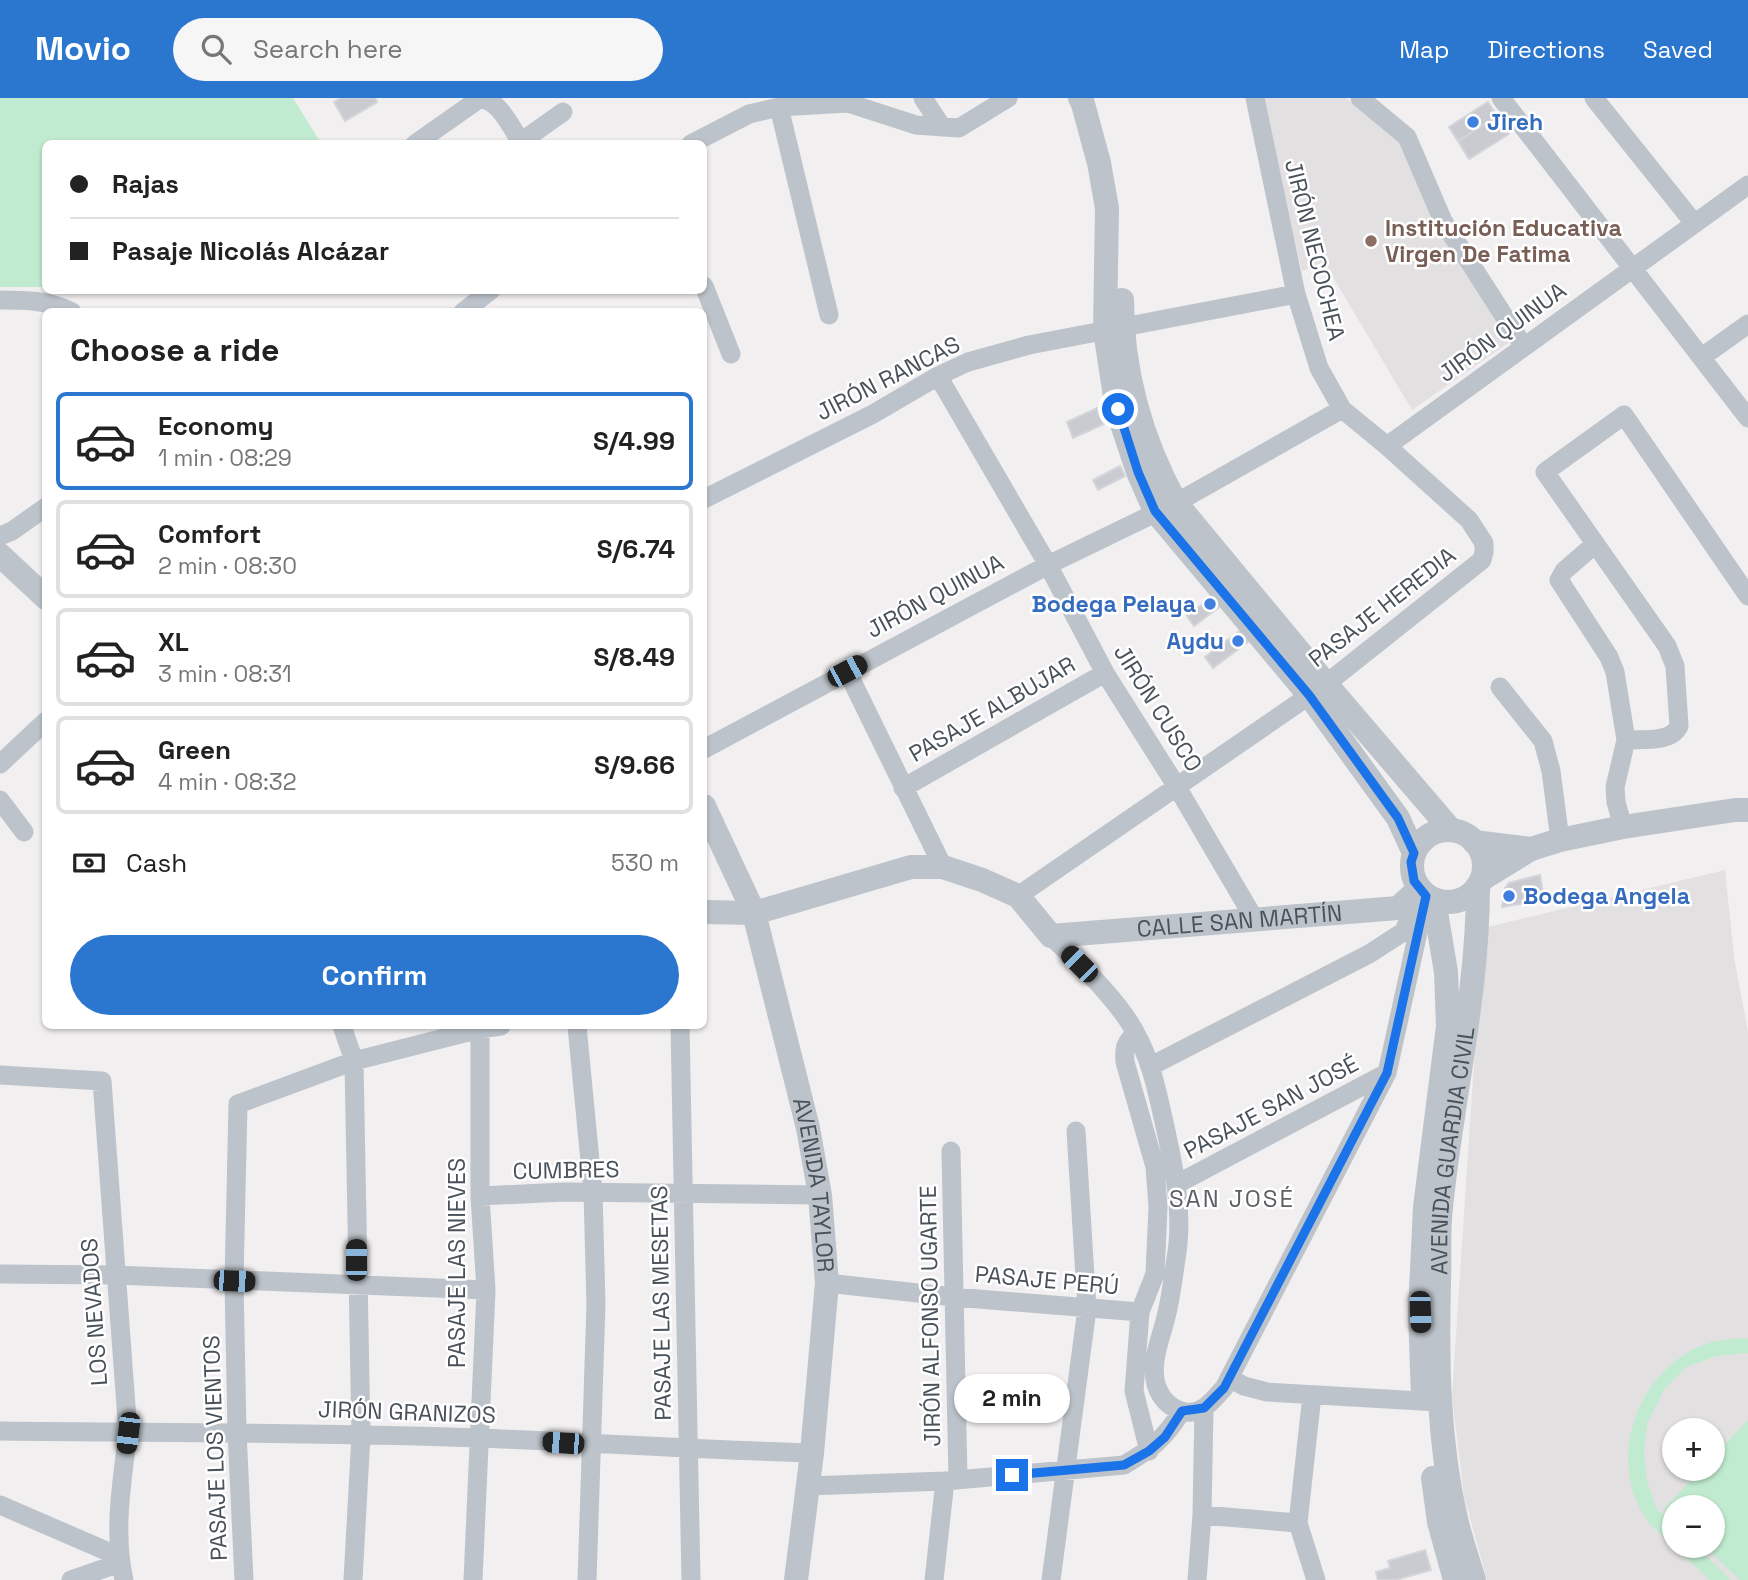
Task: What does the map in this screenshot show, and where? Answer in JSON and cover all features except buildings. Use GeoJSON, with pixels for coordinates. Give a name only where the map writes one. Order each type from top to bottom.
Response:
{"type":"FeatureCollection","features":[{"type":"Feature","properties":{"kind":"street"},"geometry":{"type":"LineString","coordinates":[[923,98],[942,127]]}},
{"type":"Feature","properties":{"kind":"street"},"geometry":{"type":"LineString","coordinates":[[699,140],[749,114],[779,107],[848,103],[916,125],[959,128],[1008,98]]}},
{"type":"Feature","properties":{"kind":"street"},"geometry":{"type":"LineString","coordinates":[[1080,98],[1099,163],[1107,208],[1118,409],[1138,472],[1317,689],[1400,772],[1451,830]]}},
{"type":"Feature","properties":{"kind":"street"},"geometry":{"type":"LineString","coordinates":[[1098,98],[1114,158],[1122,206],[1114,329]]}},
{"type":"Feature","properties":{"kind":"street","name":"JIRÓN NECOCHEA"},"geometry":{"type":"LineString","coordinates":[[1255,98],[1296,294],[1319,368],[1342,409],[1469,520]]}},
{"type":"Feature","properties":{"kind":"street"},"geometry":{"type":"LineString","coordinates":[[1360,98],[1406,137],[1443,221],[1524,346]]}},
{"type":"Feature","properties":{"kind":"street"},"geometry":{"type":"LineString","coordinates":[[1501,98],[1748,418]]}},
{"type":"Feature","properties":{"kind":"street"},"geometry":{"type":"LineString","coordinates":[[1594,98],[1694,223]]}},
{"type":"Feature","properties":{"kind":"street"},"geometry":{"type":"LineString","coordinates":[[421,140],[479,99],[495,104],[518,140]]}},
{"type":"Feature","properties":{"kind":"street"},"geometry":{"type":"LineString","coordinates":[[779,107],[829,315]]}},
{"type":"Feature","properties":{"kind":"street"},"geometry":{"type":"LineString","coordinates":[[524,140],[563,112]]}},
{"type":"Feature","properties":{"kind":"street","name":"JIRÓN QUINUA"},"geometry":{"type":"LineString","coordinates":[[1387,446],[1748,184]]}},
{"type":"Feature","properties":{"kind":"street"},"geometry":{"type":"LineString","coordinates":[[468,308],[486,294]]}},
{"type":"Feature","properties":{"kind":"street"},"geometry":{"type":"LineString","coordinates":[[707,294],[731,354]]}},
{"type":"Feature","properties":{"kind":"street","name":"JIRÓN RANCAS"},"geometry":{"type":"LineString","coordinates":[[707,497],[873,414],[938,376],[968,362],[1029,345],[1296,294]]}},
{"type":"Feature","properties":{"kind":"street"},"geometry":{"type":"LineString","coordinates":[[0,300],[33,300],[65,308]]}},
{"type":"Feature","properties":{"kind":"street"},"geometry":{"type":"LineString","coordinates":[[1702,357],[1748,324]]}},
{"type":"Feature","properties":{"kind":"street","name":"JIRÓN CUSCO"},"geometry":{"type":"LineString","coordinates":[[938,376],[1048,565],[1105,673],[1177,787],[1255,920]]}},
{"type":"Feature","properties":{"kind":"street","name":"JIRÓN QUINUA"},"geometry":{"type":"LineString","coordinates":[[707,747],[1048,565],[1165,507],[1342,409]]}},
{"type":"Feature","properties":{"kind":"street"},"geometry":{"type":"LineString","coordinates":[[1626,740],[1669,737],[1676,733],[1679,726],[1675,666],[1667,646],[1545,472],[1624,415],[1748,596]]}},
{"type":"Feature","properties":{"kind":"street"},"geometry":{"type":"LineString","coordinates":[[0,536],[12,531],[42,510]]}},
{"type":"Feature","properties":{"kind":"street","name":"PASAJE HEREDIA"},"geometry":{"type":"LineString","coordinates":[[1018,896],[1317,689],[1482,560],[1484,543],[1469,520]]}},
{"type":"Feature","properties":{"kind":"street"},"geometry":{"type":"LineString","coordinates":[[1594,545],[1564,572],[1559,580],[1609,657],[1615,672],[1626,740],[1615,787],[1623,827]]}},
{"type":"Feature","properties":{"kind":"street"},"geometry":{"type":"LineString","coordinates":[[0,555],[42,594]]}},
{"type":"Feature","properties":{"kind":"street"},"geometry":{"type":"LineString","coordinates":[[847,671],[943,867]]}},
{"type":"Feature","properties":{"kind":"street","name":"PASAJE ALBUJAR"},"geometry":{"type":"LineString","coordinates":[[903,788],[1105,673]]}},
{"type":"Feature","properties":{"kind":"street"},"geometry":{"type":"LineString","coordinates":[[1500,687],[1543,741],[1551,771],[1560,840]]}},
{"type":"Feature","properties":{"kind":"street"},"geometry":{"type":"LineString","coordinates":[[707,912],[754,913],[911,867],[943,867],[1018,896],[1051,936],[1093,978],[1136,1034],[1151,1066],[1177,1184],[1178,1247],[1167,1314],[1154,1361],[1156,1383],[1169,1407],[1182,1411],[1204,1408],[1224,1388],[1387,1073],[1425,894],[1412,872],[1414,853],[1398,818],[1377,789],[1317,689]]}},
{"type":"Feature","properties":{"kind":"street"},"geometry":{"type":"LineString","coordinates":[[0,764],[42,725]]}},
{"type":"Feature","properties":{"kind":"street"},"geometry":{"type":"LineString","coordinates":[[1377,789],[1400,772]]}},
{"type":"Feature","properties":{"kind":"street"},"geometry":{"type":"LineString","coordinates":[[0,800],[24,832]]}},
{"type":"Feature","properties":{"kind":"street"},"geometry":{"type":"LineString","coordinates":[[1425,894],[1453,902],[1472,894],[1480,883],[1531,849],[1560,840],[1623,827],[1748,810]]}},
{"type":"Feature","properties":{"kind":"street","name":"AVENIDA TAYLOR"},"geometry":{"type":"LineString","coordinates":[[707,812],[754,913],[808,1128],[820,1195],[827,1283],[812,1453],[796,1580]]}},
{"type":"Feature","properties":{"kind":"street"},"geometry":{"type":"LineString","coordinates":[[1414,853],[1429,835],[1439,830],[1460,832],[1474,842],[1483,859],[1480,883]]}},
{"type":"Feature","properties":{"kind":"street"},"geometry":{"type":"LineString","coordinates":[[1474,842],[1531,849]]}},
{"type":"Feature","properties":{"kind":"street","name":"AVENIDA GUARDIA CIVIL"},"geometry":{"type":"LineString","coordinates":[[1474,1580],[1456,1520],[1432,1401],[1441,1209],[1468,1027],[1480,883]]}},
{"type":"Feature","properties":{"kind":"street"},"geometry":{"type":"LineString","coordinates":[[1151,1066],[1368,954],[1404,932],[1425,894]]}},
{"type":"Feature","properties":{"kind":"street","name":"CALLE SAN MARTÍN"},"geometry":{"type":"LineString","coordinates":[[1051,936],[1398,908],[1425,894]]}},
{"type":"Feature","properties":{"kind":"street","name":"AVENIDA GUARDIA CIVIL"},"geometry":{"type":"LineString","coordinates":[[1425,894],[1446,972],[1448,1026],[1424,1207],[1420,1312],[1432,1401],[1439,1522],[1455,1580]]}},
{"type":"Feature","properties":{"kind":"street"},"geometry":{"type":"LineString","coordinates":[[343,1029],[354,1061],[361,1436],[353,1580]]}},
{"type":"Feature","properties":{"kind":"street"},"geometry":{"type":"LineString","coordinates":[[354,1061],[480,1029]]}},
{"type":"Feature","properties":{"kind":"street","name":"PASAJE LAS NIEVES"},"geometry":{"type":"LineString","coordinates":[[473,1580],[486,1290],[480,1196],[480,1029]]}},
{"type":"Feature","properties":{"kind":"street"},"geometry":{"type":"LineString","coordinates":[[577,1029],[593,1192],[596,1304],[587,1580]]}},
{"type":"Feature","properties":{"kind":"street","name":"PASAJE LAS MESETAS"},"geometry":{"type":"LineString","coordinates":[[680,1029],[691,1580]]}},
{"type":"Feature","properties":{"kind":"street","name":"PASAJE PERÚ"},"geometry":{"type":"LineString","coordinates":[[827,1283],[954,1297],[1140,1312],[1154,1274],[1158,1207],[1154,1167],[1125,1062],[1124,1048],[1128,1040],[1136,1034]]}},
{"type":"Feature","properties":{"kind":"street","name":"PASAJE LOS VIENTOS"},"geometry":{"type":"LineString","coordinates":[[244,1580],[234,1281],[238,1104],[354,1061]]}},
{"type":"Feature","properties":{"kind":"street","name":"PASAJE SAN JOSÉ"},"geometry":{"type":"LineString","coordinates":[[1177,1184],[1387,1073]]}},
{"type":"Feature","properties":{"kind":"street","name":"LOS NEVADOS"},"geometry":{"type":"LineString","coordinates":[[0,1075],[102,1081],[128,1433],[121,1491],[121,1567]]}},
{"type":"Feature","properties":{"kind":"street"},"geometry":{"type":"LineString","coordinates":[[1051,1580],[1087,1309],[1076,1131]]}},
{"type":"Feature","properties":{"kind":"street","name":"JIRÓN ALFONSO UGARTE"},"geometry":{"type":"LineString","coordinates":[[934,1580],[951,1480],[954,1297],[951,1151]]}},
{"type":"Feature","properties":{"kind":"street","name":"CUMBRES"},"geometry":{"type":"LineString","coordinates":[[480,1196],[593,1192],[820,1195]]}},
{"type":"Feature","properties":{"kind":"street"},"geometry":{"type":"LineString","coordinates":[[0,1275],[115,1275],[486,1290]]}},
{"type":"Feature","properties":{"kind":"street"},"geometry":{"type":"LineString","coordinates":[[1140,1312],[1134,1391],[1149,1451]]}},
{"type":"Feature","properties":{"kind":"street"},"geometry":{"type":"LineString","coordinates":[[1229,1378],[1244,1386],[1267,1392],[1432,1401]]}},
{"type":"Feature","properties":{"kind":"street"},"geometry":{"type":"LineString","coordinates":[[1312,1395],[1298,1523],[1316,1580]]}},
{"type":"Feature","properties":{"kind":"street"},"geometry":{"type":"LineString","coordinates":[[1197,1578],[1202,1516],[1204,1408]]}},
{"type":"Feature","properties":{"kind":"street"},"geometry":{"type":"LineString","coordinates":[[808,1486],[951,1480],[1124,1465],[1149,1451],[1165,1437],[1182,1411]]}},
{"type":"Feature","properties":{"kind":"street","name":"JIRÓN GRANIZOS"},"geometry":{"type":"LineString","coordinates":[[0,1431],[237,1432],[479,1438],[688,1450],[812,1453]]}},
{"type":"Feature","properties":{"kind":"street"},"geometry":{"type":"LineString","coordinates":[[0,1504],[121,1567]]}},
{"type":"Feature","properties":{"kind":"street"},"geometry":{"type":"LineString","coordinates":[[1202,1516],[1298,1523]]}},
{"type":"Feature","properties":{"kind":"street"},"geometry":{"type":"LineString","coordinates":[[71,1580],[121,1567]]}},
{"type":"Feature","properties":{"kind":"shaded area","name":"Institución Educativa Virgen De Fatima"},"geometry":{"type":"Polygon","coordinates":[[[1260,98],[1346,98],[1404,143],[1514,339],[1412,410],[1324,262],[1302,271],[1260,98]]]}},
{"type":"Feature","properties":{"kind":"shaded area"},"geometry":{"type":"Polygon","coordinates":[[[1725,870],[1734,957],[1748,1032],[1748,1580],[1487,1580],[1464,1496],[1452,1396],[1483,928],[1725,870]]]}},
{"type":"Feature","properties":{"kind":"green space"},"geometry":{"type":"Polygon","coordinates":[[[0,98],[293,98],[319,140],[42,140],[42,287],[0,287],[0,98]]]}},
{"type":"Feature","properties":{"kind":"green space"},"geometry":{"type":"Polygon","coordinates":[[[1748,1339],[1748,1353],[1716,1356],[1686,1367],[1664,1390],[1647,1424],[1644,1452],[1647,1481],[1656,1508],[1662,1514],[1662,1535],[1649,1523],[1637,1501],[1630,1477],[1628,1453],[1632,1429],[1640,1406],[1653,1384],[1670,1366],[1702,1345],[1722,1340],[1748,1339]]]}},
{"type":"Feature","properties":{"kind":"green space"},"geometry":{"type":"Polygon","coordinates":[[[1748,1420],[1748,1580],[1740,1580],[1717,1558],[1725,1558],[1725,1495],[1677,1495],[1690,1481],[1725,1481],[1725,1444],[1748,1420]]]}},
{"type":"Feature","properties":{"kind":"green space"},"geometry":{"type":"Polygon","coordinates":[[[1686,1558],[1708,1558],[1731,1580],[1710,1580],[1686,1558]]]}},
{"type":"Feature","properties":{"kind":"place","name":"Jireh"},"geometry":{"type":"Point","coordinates":[1473,122]}},
{"type":"Feature","properties":{"kind":"place","name":"Institución Educativa Virgen De Fatima"},"geometry":{"type":"Point","coordinates":[1371,241]}},
{"type":"Feature","properties":{"kind":"place","name":"Bodega Pelaya"},"geometry":{"type":"Point","coordinates":[1210,604]}},
{"type":"Feature","properties":{"kind":"place","name":"Aydu"},"geometry":{"type":"Point","coordinates":[1238,641]}},
{"type":"Feature","properties":{"kind":"place","name":"Bodega Angela"},"geometry":{"type":"Point","coordinates":[1509,896]}},
{"type":"Feature","properties":{"kind":"district","name":"SAN JOSÉ"},"geometry":{"type":"Point","coordinates":[1232,1198]}},
{"type":"Feature","properties":{"kind":"route"},"geometry":{"type":"LineString","coordinates":[[1012,1475],[1124,1465],[1149,1451],[1165,1437],[1182,1411],[1204,1408],[1224,1388],[1387,1073],[1426,896],[1414,881],[1411,862],[1414,853],[1398,818],[1309,695],[1155,511],[1138,472],[1118,409]]}}]}
